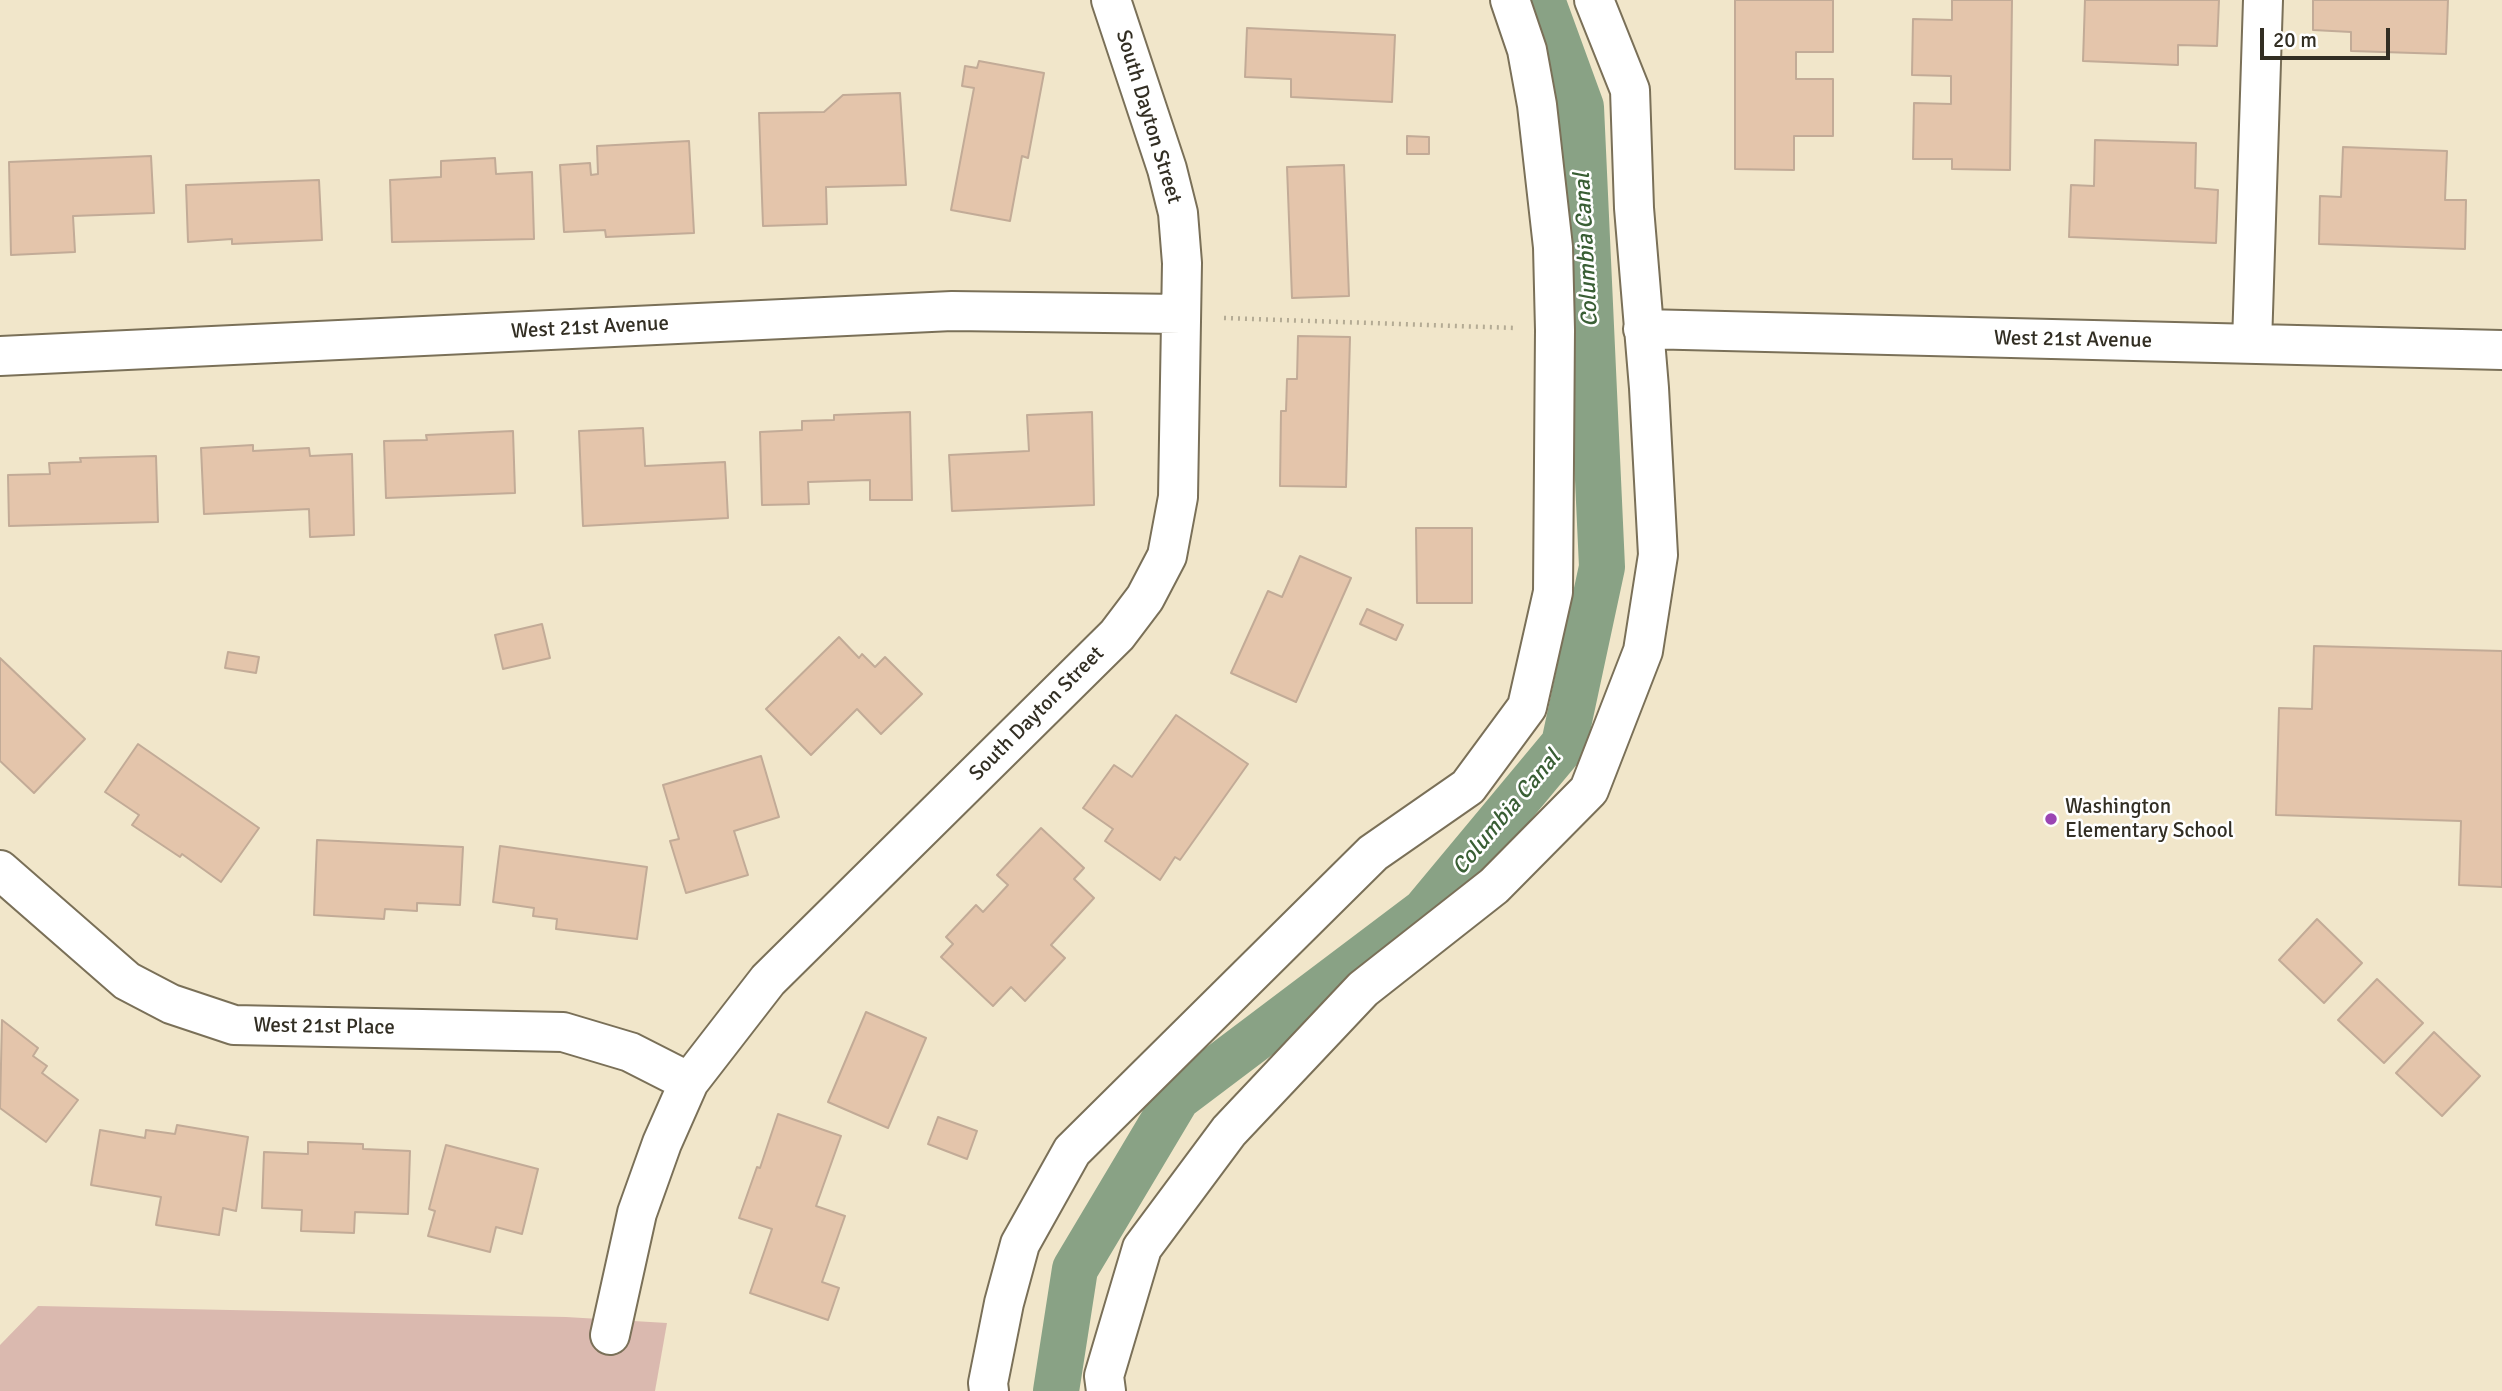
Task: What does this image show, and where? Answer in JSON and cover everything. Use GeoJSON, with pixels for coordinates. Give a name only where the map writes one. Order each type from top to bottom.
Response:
{"type":"FeatureCollection","features":[{"type":"Feature","properties":{"kind":"street","name":"South Dayton Street"},"geometry":{"type":"LineString","coordinates":[[610,1335],[637,1213],[662,1143],[689,1082],[768,980],[1117,635],[1145,598],[1167,556],[1178,497],[1182,263],[1178,213],[1167,169],[1111,0]]}},
{"type":"Feature","properties":{"kind":"street"},"geometry":{"type":"LineString","coordinates":[[989,1391],[988,1383],[1004,1303],[1020,1244],[1072,1152],[1373,853],[1468,787],[1527,707],[1553,592],[1555,330],[1553,247],[1537,104],[1527,50],[1510,0]]}},
{"type":"Feature","properties":{"kind":"street"},"geometry":{"type":"LineString","coordinates":[[1107,1391],[1104,1376],[1142,1248],[1230,1130],[1363,989],[1494,886],[1589,790],[1643,651],[1658,555],[1634,208],[1630,90],[1594,0]]}},
{"type":"Feature","properties":{"kind":"street"},"geometry":{"type":"LineString","coordinates":[[2252,344],[2263,0]]}},
{"type":"Feature","properties":{"kind":"street","name":"West 21st Avenue"},"geometry":{"type":"LineString","coordinates":[[0,356],[952,312],[1181,314]]}},
{"type":"Feature","properties":{"kind":"street","name":"West 21st Avenue"},"geometry":{"type":"LineString","coordinates":[[1643,329],[2502,350]]}},
{"type":"Feature","properties":{"kind":"street","name":"West 21st Place"},"geometry":{"type":"LineString","coordinates":[[0,870],[127,981],[171,1004],[234,1025],[563,1032],[630,1052],[689,1082]]}},
{"type":"Feature","properties":{"kind":"path"},"geometry":{"type":"LineString","coordinates":[[1181,314],[1555,330]]}},
{"type":"Feature","properties":{"kind":"shaded area"},"geometry":{"type":"Polygon","coordinates":[[[38,1306],[566,1317],[667,1323],[655,1391],[0,1391],[0,1345],[38,1306]]]}},
{"type":"Feature","properties":{"kind":"building"},"geometry":{"type":"Polygon","coordinates":[[[1735,0],[1833,0],[1833,52],[1796,52],[1796,79],[1833,79],[1833,136],[1794,136],[1794,170],[1735,169],[1735,0]]]}},
{"type":"Feature","properties":{"kind":"building"},"geometry":{"type":"Polygon","coordinates":[[[1952,0],[2012,0],[2010,170],[1952,169],[1952,159],[1913,159],[1914,103],[1951,104],[1951,76],[1912,75],[1913,19],[1952,20],[1952,0]]]}},
{"type":"Feature","properties":{"kind":"building"},"geometry":{"type":"Polygon","coordinates":[[[2085,0],[2219,0],[2217,46],[2178,45],[2178,65],[2083,61],[2085,0]]]}},
{"type":"Feature","properties":{"kind":"building"},"geometry":{"type":"Polygon","coordinates":[[[2313,0],[2448,0],[2446,54],[2351,51],[2351,32],[2313,30],[2313,0]]]}},
{"type":"Feature","properties":{"kind":"building"},"geometry":{"type":"Polygon","coordinates":[[[1247,28],[1395,35],[1392,102],[1291,97],[1291,79],[1245,77],[1247,28]]]}},
{"type":"Feature","properties":{"kind":"building"},"geometry":{"type":"Polygon","coordinates":[[[979,61],[1044,73],[1028,158],[1022,156],[1010,221],[951,210],[974,88],[962,86],[965,66],[977,68],[979,61]]]}},
{"type":"Feature","properties":{"kind":"building"},"geometry":{"type":"Polygon","coordinates":[[[900,93],[906,185],[826,187],[827,224],[763,226],[759,113],[824,112],[843,95],[900,93]]]}},
{"type":"Feature","properties":{"kind":"building"},"geometry":{"type":"Polygon","coordinates":[[[1407,136],[1429,137],[1429,154],[1407,154],[1407,136]]]}},
{"type":"Feature","properties":{"kind":"building"},"geometry":{"type":"Polygon","coordinates":[[[2095,140],[2196,143],[2195,188],[2218,190],[2216,243],[2069,237],[2071,185],[2094,186],[2095,140]]]}},
{"type":"Feature","properties":{"kind":"building"},"geometry":{"type":"Polygon","coordinates":[[[689,141],[694,233],[606,237],[605,230],[564,232],[560,165],[590,163],[591,175],[598,174],[597,146],[689,141]]]}},
{"type":"Feature","properties":{"kind":"building"},"geometry":{"type":"Polygon","coordinates":[[[2343,147],[2447,151],[2445,200],[2466,200],[2465,249],[2319,244],[2320,196],[2341,197],[2343,147]]]}},
{"type":"Feature","properties":{"kind":"building"},"geometry":{"type":"Polygon","coordinates":[[[151,156],[154,213],[73,216],[75,252],[11,255],[9,162],[151,156]]]}},
{"type":"Feature","properties":{"kind":"building"},"geometry":{"type":"Polygon","coordinates":[[[495,158],[496,174],[532,172],[534,239],[392,242],[390,180],[441,177],[441,161],[495,158]]]}},
{"type":"Feature","properties":{"kind":"building"},"geometry":{"type":"Polygon","coordinates":[[[1344,165],[1349,296],[1292,298],[1287,167],[1344,165]]]}},
{"type":"Feature","properties":{"kind":"building"},"geometry":{"type":"Polygon","coordinates":[[[319,180],[322,240],[232,244],[232,239],[188,242],[186,185],[319,180]]]}},
{"type":"Feature","properties":{"kind":"building"},"geometry":{"type":"Polygon","coordinates":[[[1298,336],[1350,337],[1346,487],[1280,486],[1281,411],[1286,411],[1287,379],[1297,379],[1298,336]]]}},
{"type":"Feature","properties":{"kind":"building"},"geometry":{"type":"Polygon","coordinates":[[[910,412],[912,500],[870,500],[870,480],[808,482],[809,504],[762,505],[760,432],[802,430],[802,421],[834,420],[834,415],[910,412]]]}},
{"type":"Feature","properties":{"kind":"building"},"geometry":{"type":"Polygon","coordinates":[[[1092,412],[1094,505],[952,511],[949,455],[1029,451],[1027,415],[1092,412]]]}},
{"type":"Feature","properties":{"kind":"building"},"geometry":{"type":"Polygon","coordinates":[[[643,428],[645,466],[725,462],[728,518],[583,526],[579,431],[643,428]]]}},
{"type":"Feature","properties":{"kind":"building"},"geometry":{"type":"Polygon","coordinates":[[[513,431],[515,493],[386,498],[384,441],[427,440],[426,435],[513,431]]]}},
{"type":"Feature","properties":{"kind":"building"},"geometry":{"type":"Polygon","coordinates":[[[253,445],[253,451],[309,448],[310,456],[352,454],[354,535],[310,537],[309,509],[204,514],[201,448],[253,445]]]}},
{"type":"Feature","properties":{"kind":"building"},"geometry":{"type":"Polygon","coordinates":[[[156,456],[158,522],[9,526],[8,475],[50,474],[49,463],[81,462],[80,458],[156,456]]]}},
{"type":"Feature","properties":{"kind":"building"},"geometry":{"type":"Polygon","coordinates":[[[1416,528],[1472,528],[1472,603],[1417,603],[1416,528]]]}},
{"type":"Feature","properties":{"kind":"building"},"geometry":{"type":"Polygon","coordinates":[[[1300,556],[1351,578],[1296,702],[1231,673],[1268,591],[1282,597],[1300,556]]]}},
{"type":"Feature","properties":{"kind":"building"},"geometry":{"type":"Polygon","coordinates":[[[1367,609],[1403,625],[1396,640],[1360,624],[1367,609]]]}},
{"type":"Feature","properties":{"kind":"building"},"geometry":{"type":"Polygon","coordinates":[[[542,624],[550,658],[503,669],[495,635],[542,624]]]}},
{"type":"Feature","properties":{"kind":"building"},"geometry":{"type":"Polygon","coordinates":[[[839,637],[859,658],[862,654],[875,667],[885,657],[922,694],[881,734],[857,709],[811,755],[766,709],[839,637]]]}},
{"type":"Feature","properties":{"kind":"building"},"geometry":{"type":"Polygon","coordinates":[[[2314,646],[2502,651],[2502,887],[2459,885],[2461,821],[2276,815],[2279,708],[2312,709],[2314,646]]]}},
{"type":"Feature","properties":{"kind":"building"},"geometry":{"type":"Polygon","coordinates":[[[228,652],[259,657],[256,673],[225,668],[228,652]]]}},
{"type":"Feature","properties":{"kind":"building"},"geometry":{"type":"Polygon","coordinates":[[[0,658],[85,739],[34,793],[0,761],[0,658]]]}},
{"type":"Feature","properties":{"kind":"building"},"geometry":{"type":"Polygon","coordinates":[[[1176,715],[1248,764],[1180,860],[1175,857],[1160,880],[1105,841],[1113,829],[1083,808],[1114,765],[1132,777],[1176,715]]]}},
{"type":"Feature","properties":{"kind":"building"},"geometry":{"type":"Polygon","coordinates":[[[138,744],[259,828],[221,882],[182,854],[180,857],[132,825],[139,815],[105,792],[138,744]]]}},
{"type":"Feature","properties":{"kind":"building"},"geometry":{"type":"Polygon","coordinates":[[[761,756],[779,817],[734,831],[748,875],[686,893],[670,841],[679,839],[663,785],[761,756]]]}},
{"type":"Feature","properties":{"kind":"building"},"geometry":{"type":"Polygon","coordinates":[[[1041,828],[1084,868],[1074,879],[1094,898],[1051,945],[1065,958],[1025,1001],[1011,987],[993,1006],[941,957],[953,944],[946,937],[976,905],[983,912],[1008,885],[997,875],[1041,828]]]}},
{"type":"Feature","properties":{"kind":"building"},"geometry":{"type":"Polygon","coordinates":[[[317,840],[463,847],[460,905],[417,903],[417,911],[385,909],[384,919],[314,915],[317,840]]]}},
{"type":"Feature","properties":{"kind":"building"},"geometry":{"type":"Polygon","coordinates":[[[500,846],[647,867],[637,939],[556,929],[557,919],[533,916],[534,908],[493,902],[500,846]]]}},
{"type":"Feature","properties":{"kind":"building"},"geometry":{"type":"Polygon","coordinates":[[[2317,919],[2362,963],[2324,1003],[2279,960],[2317,919]]]}},
{"type":"Feature","properties":{"kind":"building"},"geometry":{"type":"Polygon","coordinates":[[[2377,979],[2423,1023],[2384,1063],[2338,1020],[2377,979]]]}},
{"type":"Feature","properties":{"kind":"building"},"geometry":{"type":"Polygon","coordinates":[[[866,1012],[926,1038],[888,1128],[828,1102],[866,1012]]]}},
{"type":"Feature","properties":{"kind":"building"},"geometry":{"type":"Polygon","coordinates":[[[2,1020],[38,1048],[33,1056],[47,1066],[42,1073],[78,1100],[46,1142],[0,1108],[2,1020]]]}},
{"type":"Feature","properties":{"kind":"building"},"geometry":{"type":"Polygon","coordinates":[[[2434,1032],[2480,1076],[2442,1116],[2396,1073],[2434,1032]]]}},
{"type":"Feature","properties":{"kind":"building"},"geometry":{"type":"Polygon","coordinates":[[[778,1114],[841,1136],[816,1206],[845,1216],[822,1282],[839,1288],[828,1320],[750,1293],[772,1229],[739,1218],[757,1167],[760,1168],[778,1114]]]}},
{"type":"Feature","properties":{"kind":"building"},"geometry":{"type":"Polygon","coordinates":[[[938,1117],[977,1131],[967,1159],[928,1144],[938,1117]]]}},
{"type":"Feature","properties":{"kind":"building"},"geometry":{"type":"Polygon","coordinates":[[[177,1125],[248,1137],[236,1211],[223,1208],[219,1235],[156,1225],[161,1197],[91,1185],[100,1130],[145,1138],[146,1130],[175,1134],[177,1125]]]}},
{"type":"Feature","properties":{"kind":"building"},"geometry":{"type":"Polygon","coordinates":[[[308,1142],[363,1144],[363,1149],[410,1151],[408,1214],[355,1212],[354,1233],[301,1231],[302,1210],[262,1208],[264,1152],[308,1154],[308,1142]]]}},
{"type":"Feature","properties":{"kind":"building"},"geometry":{"type":"Polygon","coordinates":[[[446,1145],[538,1169],[522,1234],[496,1227],[490,1252],[428,1236],[435,1211],[429,1209],[446,1145]]]}},
{"type":"Feature","properties":{"kind":"waterway","name":"Columbia Canal"},"geometry":{"type":"LineString","coordinates":[[1056,1391],[1075,1269],[1177,1098],[1425,911],[1564,744],[1602,567],[1581,107],[1542,0]]}},
{"type":"Feature","properties":{"kind":"place","name":"Washington Elementary School"},"geometry":{"type":"Point","coordinates":[2051,819]}}]}
